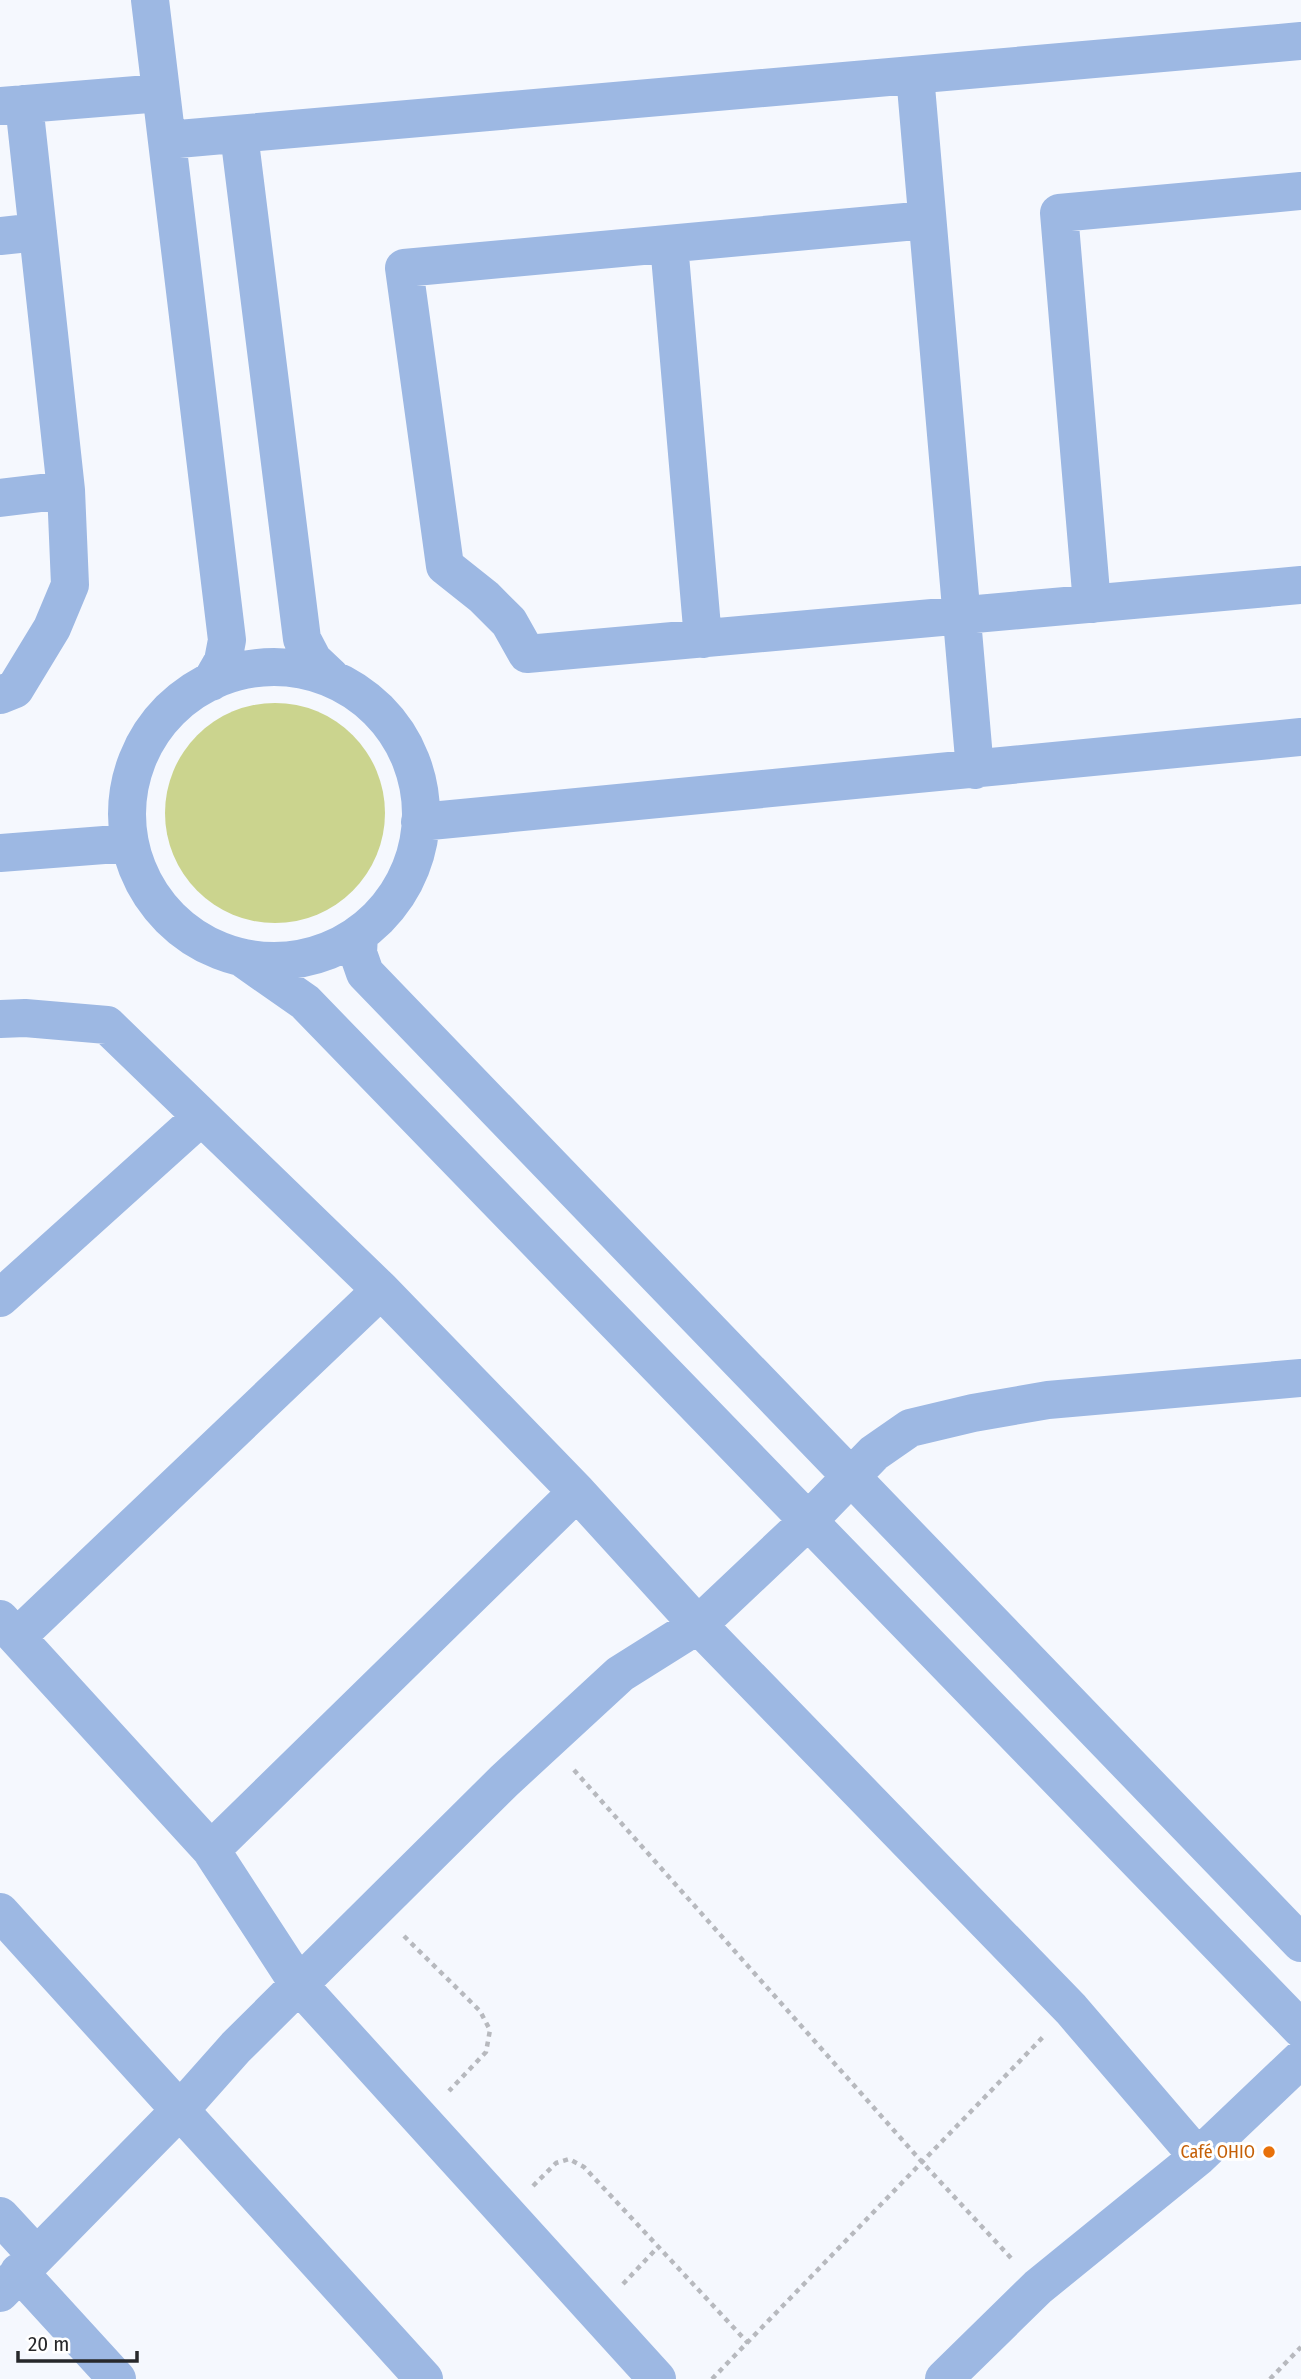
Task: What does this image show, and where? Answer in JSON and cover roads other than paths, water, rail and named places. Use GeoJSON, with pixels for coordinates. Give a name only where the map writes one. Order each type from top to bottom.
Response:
{"type":"FeatureCollection","features":[{"type":"Feature","properties":{"kind":"street"},"geometry":{"type":"LineString","coordinates":[[150,0],[227,640],[223,661],[211,682]]}},
{"type":"Feature","properties":{"kind":"street"},"geometry":{"type":"LineString","coordinates":[[167,140],[1301,41]]}},
{"type":"Feature","properties":{"kind":"street"},"geometry":{"type":"LineString","coordinates":[[915,75],[975,770]]}},
{"type":"Feature","properties":{"kind":"street"},"geometry":{"type":"LineString","coordinates":[[0,695],[15,689],[52,628],[70,584],[66,490],[38,232],[12,105],[162,93]]}},
{"type":"Feature","properties":{"kind":"street"},"geometry":{"type":"LineString","coordinates":[[239,134],[302,639],[313,660],[331,677],[374,705],[405,745],[420,794],[419,841],[404,885],[375,922],[337,948],[292,962],[245,960]]}},
{"type":"Feature","properties":{"kind":"street"},"geometry":{"type":"LineString","coordinates":[[1093,604],[1059,213],[1301,191]]}},
{"type":"Feature","properties":{"kind":"street"},"geometry":{"type":"LineString","coordinates":[[928,220],[404,268],[445,566],[484,597],[509,622],[527,654],[1301,585]]}},
{"type":"Feature","properties":{"kind":"street"},"geometry":{"type":"LineString","coordinates":[[0,236],[38,232]]}},
{"type":"Feature","properties":{"kind":"street"},"geometry":{"type":"LineString","coordinates":[[669,244],[703,639]]}},
{"type":"Feature","properties":{"kind":"street"},"geometry":{"type":"LineString","coordinates":[[0,498],[66,490]]}},
{"type":"Feature","properties":{"kind":"street"},"geometry":{"type":"LineString","coordinates":[[331,677],[281,666],[230,672],[185,695],[150,732],[130,779],[127,830],[139,875],[165,914],[202,944],[245,960],[305,1002],[1301,2029]]}},
{"type":"Feature","properties":{"kind":"street"},"geometry":{"type":"LineString","coordinates":[[420,822],[1301,737]]}},
{"type":"Feature","properties":{"kind":"street"},"geometry":{"type":"LineString","coordinates":[[0,853],[130,842]]}},
{"type":"Feature","properties":{"kind":"street"},"geometry":{"type":"LineString","coordinates":[[359,934],[358,953],[365,973],[1301,1943]]}},
{"type":"Feature","properties":{"kind":"street"},"geometry":{"type":"LineString","coordinates":[[8,1026],[107,1025],[381,1290],[577,1492],[698,1625],[1071,2009],[1198,2157]]}},
{"type":"Feature","properties":{"kind":"street"},"geometry":{"type":"LineString","coordinates":[[0,1298],[201,1117]]}},
{"type":"Feature","properties":{"kind":"street"},"geometry":{"type":"LineString","coordinates":[[381,1290],[9,1628],[211,1850],[299,1985],[657,2379]]}},
{"type":"Feature","properties":{"kind":"street"},"geometry":{"type":"LineString","coordinates":[[18,2273],[180,2110],[236,2048],[504,1781],[620,1674],[698,1625],[808,1521],[874,1453],[910,1428],[1048,1399],[1301,1378]]}},
{"type":"Feature","properties":{"kind":"street"},"geometry":{"type":"LineString","coordinates":[[211,1850],[577,1492]]}},
{"type":"Feature","properties":{"kind":"street"},"geometry":{"type":"LineString","coordinates":[[0,1912],[424,2379]]}},
{"type":"Feature","properties":{"kind":"street"},"geometry":{"type":"LineString","coordinates":[[944,2379],[1038,2287],[1198,2157],[1301,2059]]}},
{"type":"Feature","properties":{"kind":"street"},"geometry":{"type":"LineString","coordinates":[[0,2216],[18,2273],[117,2379]]}},
{"type":"Feature","properties":{"kind":"place","name":"Café OHIO"},"geometry":{"type":"Point","coordinates":[1269,2152]}}]}
